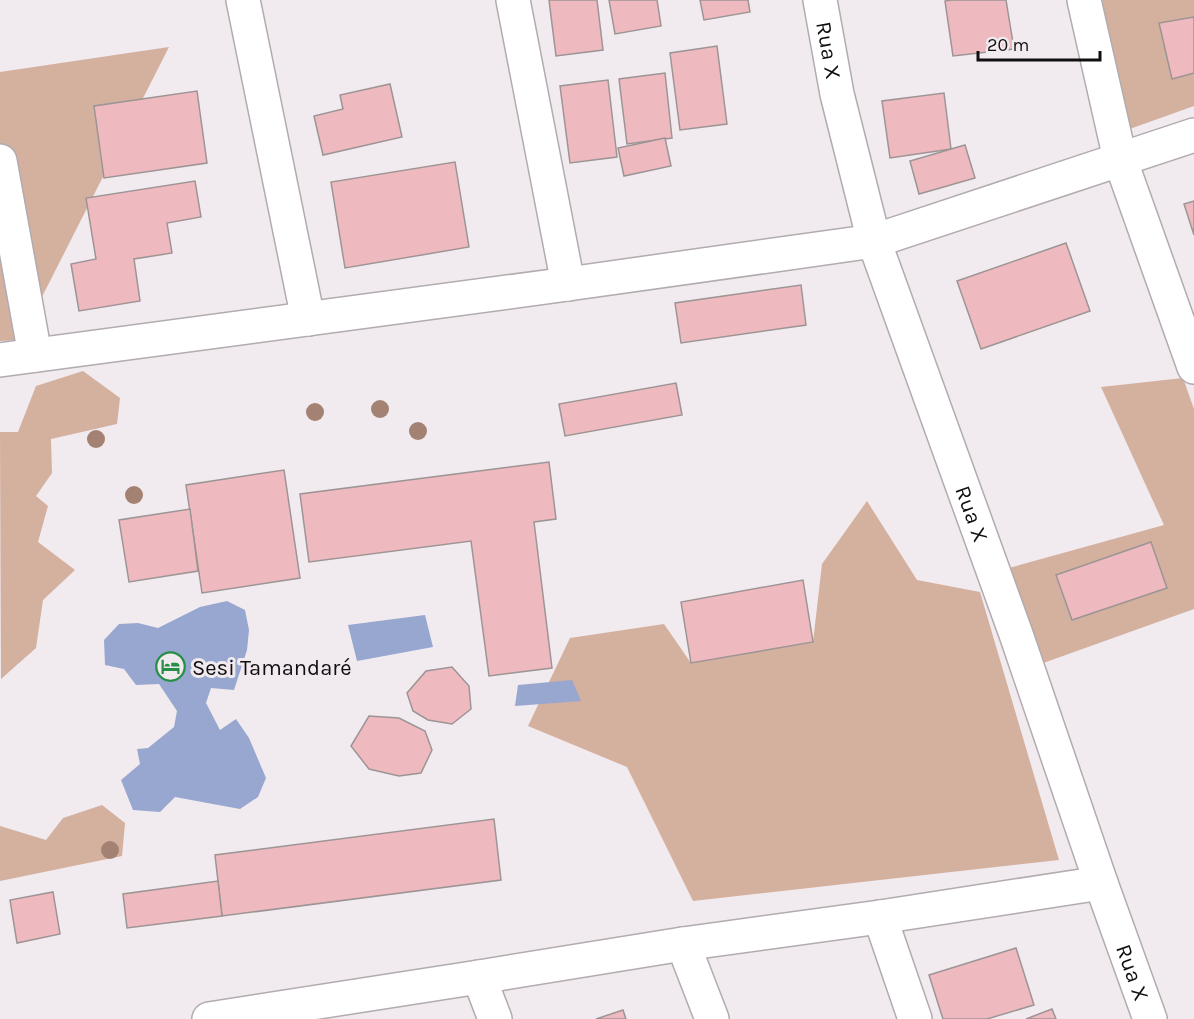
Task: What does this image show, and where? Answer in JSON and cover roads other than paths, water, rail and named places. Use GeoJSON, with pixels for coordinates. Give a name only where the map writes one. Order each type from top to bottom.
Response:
{"type":"FeatureCollection","features":[{"type":"Feature","properties":{"kind":"street"},"geometry":{"type":"LineString","coordinates":[[243,0],[308,319]]}},
{"type":"Feature","properties":{"kind":"street"},"geometry":{"type":"LineString","coordinates":[[513,0],[568,285]]}},
{"type":"Feature","properties":{"kind":"street","name":"Rua X"},"geometry":{"type":"LineString","coordinates":[[820,0],[837,94],[874,241],[1017,637],[1150,1019]]}},
{"type":"Feature","properties":{"kind":"street"},"geometry":{"type":"LineString","coordinates":[[1084,0],[1120,159],[1194,367]]}},
{"type":"Feature","properties":{"kind":"street"},"geometry":{"type":"LineString","coordinates":[[0,360],[568,285],[874,241],[1194,135]]}},
{"type":"Feature","properties":{"kind":"street"},"geometry":{"type":"LineString","coordinates":[[0,161],[35,355]]}},
{"type":"Feature","properties":{"kind":"street"},"geometry":{"type":"LineString","coordinates":[[209,1019],[683,944],[1101,883]]}},
{"type":"Feature","properties":{"kind":"street"},"geometry":{"type":"LineString","coordinates":[[880,917],[915,1019]]}},
{"type":"Feature","properties":{"kind":"street"},"geometry":{"type":"LineString","coordinates":[[683,944],[712,1019]]}},
{"type":"Feature","properties":{"kind":"street"},"geometry":{"type":"LineString","coordinates":[[479,977],[495,1019]]}},
{"type":"Feature","properties":{"kind":"water"},"geometry":{"type":"Polygon","coordinates":[[[227,601],[245,610],[249,630],[247,650],[234,690],[211,688],[206,703],[220,730],[236,719],[249,738],[266,778],[258,797],[240,809],[175,797],[160,812],[133,810],[121,780],[140,764],[137,749],[148,748],[174,727],[177,711],[159,684],[136,685],[124,669],[105,665],[104,640],[119,624],[138,623],[158,628],[200,607],[227,601]]]}},
{"type":"Feature","properties":{"kind":"water"},"geometry":{"type":"Polygon","coordinates":[[[425,615],[433,647],[357,661],[348,625],[425,615]]]}},
{"type":"Feature","properties":{"kind":"water"},"geometry":{"type":"Polygon","coordinates":[[[572,680],[581,701],[515,706],[518,685],[572,680]]]}},
{"type":"Feature","properties":{"kind":"place","name":"Sesi Tamandaré"},"geometry":{"type":"Point","coordinates":[171,667]}}]}
